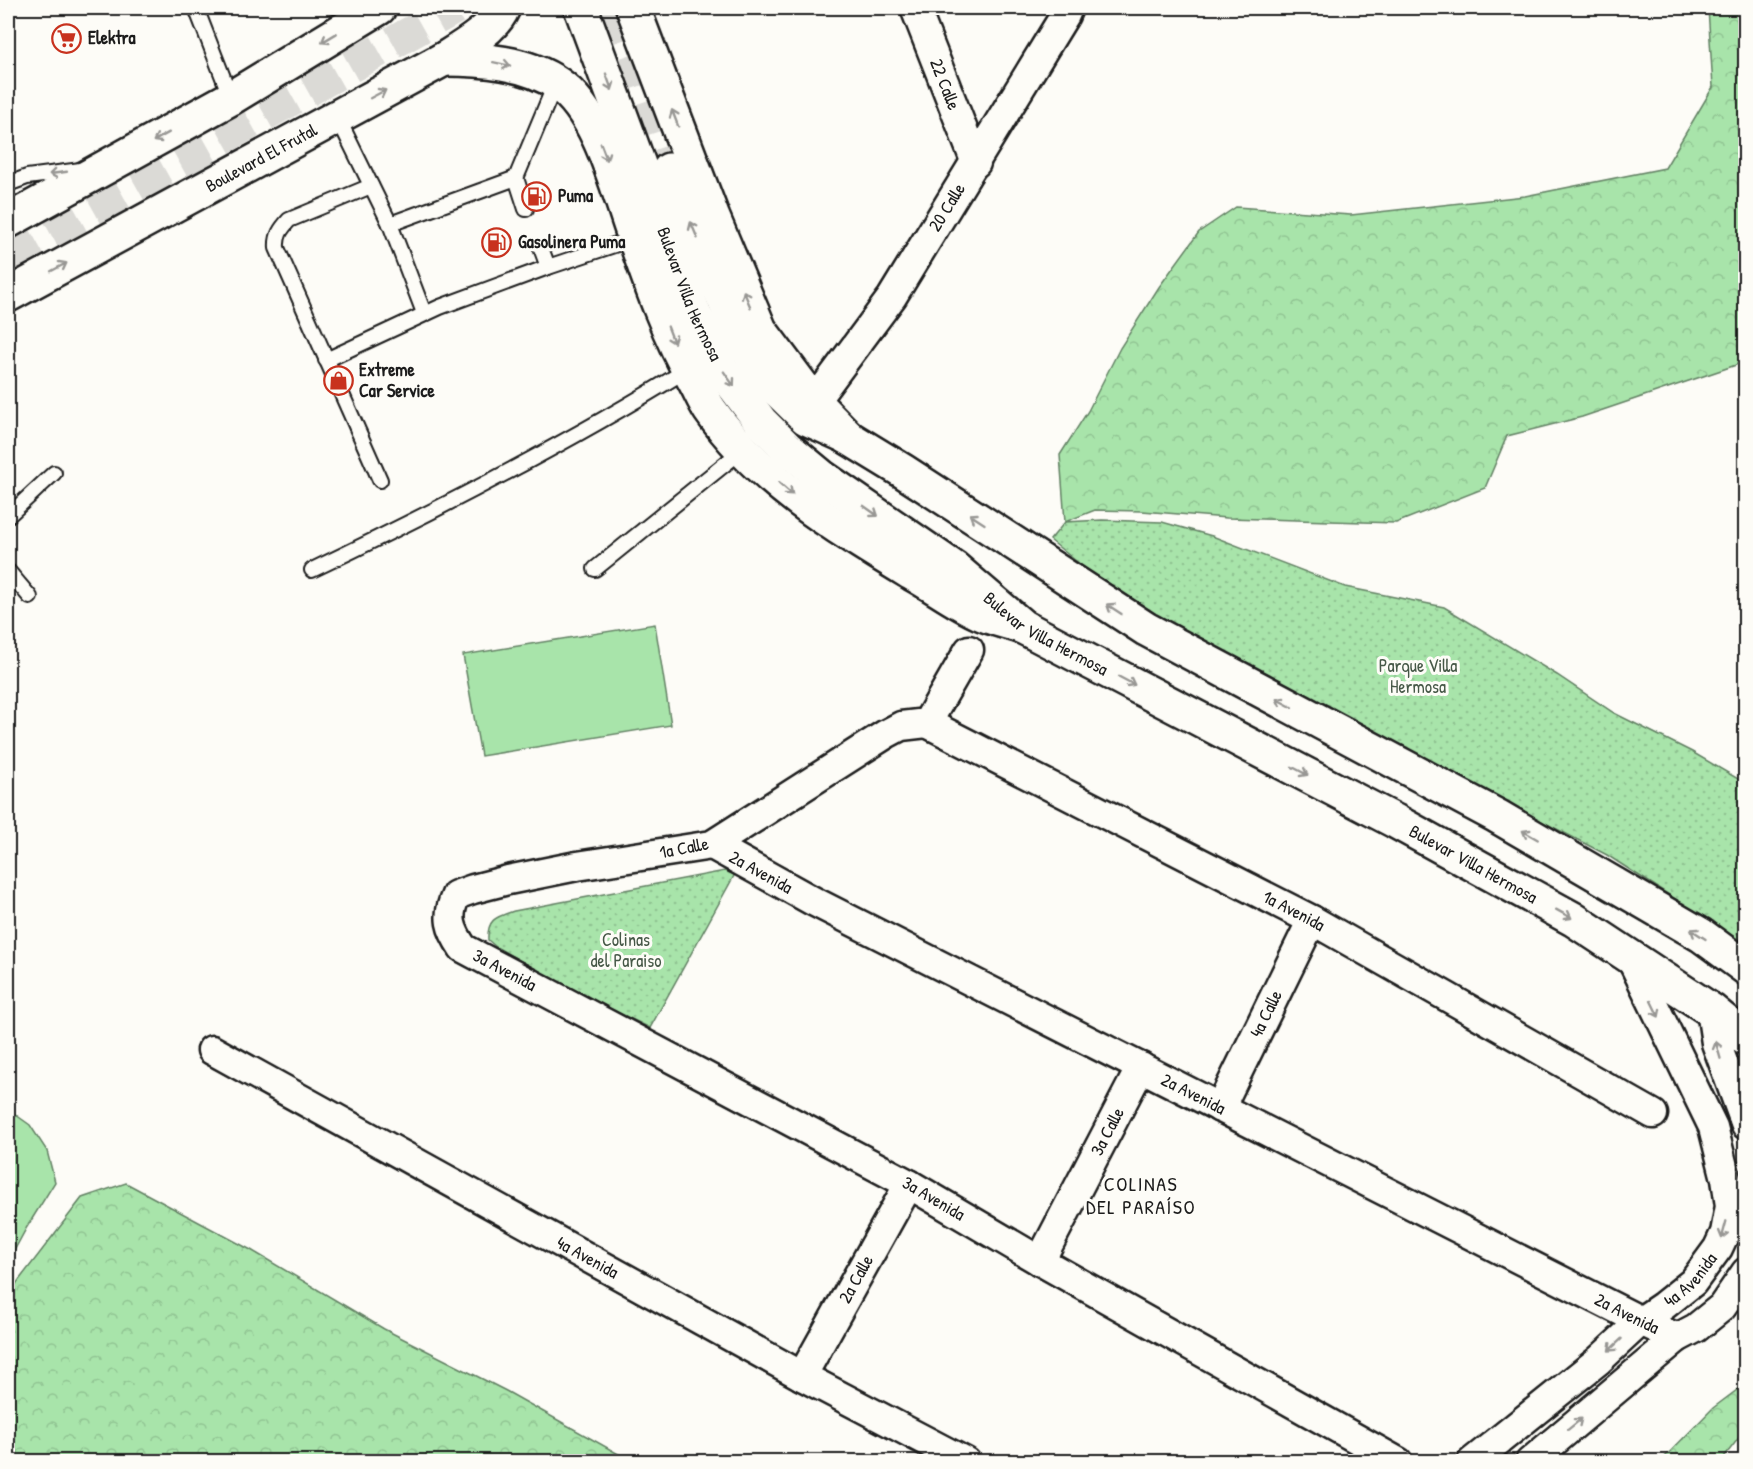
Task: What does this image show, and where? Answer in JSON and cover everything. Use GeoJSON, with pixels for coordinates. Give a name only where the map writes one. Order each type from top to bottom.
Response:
{"type":"FeatureCollection","features":[{"type":"Feature","properties":{"kind":"main road"},"geometry":{"type":"LineString","coordinates":[[8,221],[231,98],[379,8]]}},
{"type":"Feature","properties":{"kind":"main road","name":"Bulevar Villa Hermosa"},"geometry":{"type":"LineString","coordinates":[[581,8],[694,313],[722,370],[761,422],[787,448],[822,477],[954,568],[1013,619],[1405,826],[1573,919],[1711,1010],[1746,1039]]}},
{"type":"Feature","properties":{"kind":"main road"},"geometry":{"type":"LineString","coordinates":[[633,8],[713,218],[760,330],[814,402],[848,437]]}},
{"type":"Feature","properties":{"kind":"main road","name":"Boulevard El Frutal"},"geometry":{"type":"LineString","coordinates":[[8,295],[465,46],[502,9]]}},
{"type":"Feature","properties":{"kind":"main road"},"geometry":{"type":"LineString","coordinates":[[444,58],[472,59],[509,65],[544,76],[556,82],[576,101],[602,145],[676,347],[709,408],[741,448],[794,496],[834,525],[980,613],[1013,619]]}},
{"type":"Feature","properties":{"kind":"main road"},"geometry":{"type":"LineString","coordinates":[[669,170],[739,335],[759,369],[806,418],[848,437],[903,471],[1146,629],[1497,816],[1701,935],[1746,968]]}},
{"type":"Feature","properties":{"kind":"street","name":"22 Calle"},"geometry":{"type":"LineString","coordinates":[[915,8],[976,163]]}},
{"type":"Feature","properties":{"kind":"street","name":"20 Calle"},"geometry":{"type":"LineString","coordinates":[[814,402],[892,297],[976,163],[1068,8]]}},
{"type":"Feature","properties":{"kind":"street"},"geometry":{"type":"LineString","coordinates":[[927,723],[969,650]]}},
{"type":"Feature","properties":{"kind":"street","name":"1a Calle"},"geometry":{"type":"LineString","coordinates":[[463,948],[450,922],[450,908],[456,896],[473,889],[554,870],[712,845],[886,734],[901,726],[927,723]]}},
{"type":"Feature","properties":{"kind":"street","name":"1a Avenida"},"geometry":{"type":"LineString","coordinates":[[927,723],[1312,920],[1653,1114]]}},
{"type":"Feature","properties":{"kind":"street","name":"2a Avenida"},"geometry":{"type":"LineString","coordinates":[[712,845],[813,901],[1677,1338]]}},
{"type":"Feature","properties":{"kind":"street","name":"4a Calle"},"geometry":{"type":"LineString","coordinates":[[1220,1108],[1312,920]]}},
{"type":"Feature","properties":{"kind":"street","name":"3a Avenida"},"geometry":{"type":"LineString","coordinates":[[463,948],[909,1184],[1040,1261],[1398,1461]]}},
{"type":"Feature","properties":{"kind":"street","name":"4a Avenida"},"geometry":{"type":"LineString","coordinates":[[1472,1461],[1599,1360],[1641,1321],[1664,1306],[1693,1282],[1718,1248],[1725,1233],[1730,1206],[1713,1127],[1630,956]]}},
{"type":"Feature","properties":{"kind":"street"},"geometry":{"type":"LineString","coordinates":[[1711,1010],[1719,1052],[1746,1125]]}},
{"type":"Feature","properties":{"kind":"street","name":"4a Avenida"},"geometry":{"type":"LineString","coordinates":[[212,1050],[802,1376],[966,1461]]}},
{"type":"Feature","properties":{"kind":"street","name":"3a Calle"},"geometry":{"type":"LineString","coordinates":[[1040,1261],[1141,1067]]}},
{"type":"Feature","properties":{"kind":"street","name":"2a Calle"},"geometry":{"type":"LineString","coordinates":[[802,1376],[909,1184]]}},
{"type":"Feature","properties":{"kind":"street","name":"4a Avenida"},"geometry":{"type":"LineString","coordinates":[[1530,1461],[1677,1338],[1696,1328],[1722,1307],[1746,1272]]}},
{"type":"Feature","properties":{"kind":"lane"},"geometry":{"type":"LineString","coordinates":[[196,8],[231,98]]}},
{"type":"Feature","properties":{"kind":"lane"},"geometry":{"type":"LineString","coordinates":[[526,209],[516,178],[556,82]]}},
{"type":"Feature","properties":{"kind":"lane"},"geometry":{"type":"LineString","coordinates":[[337,116],[390,224],[424,313]]}},
{"type":"Feature","properties":{"kind":"lane"},"geometry":{"type":"LineString","coordinates":[[8,184],[27,177],[110,166]]}},
{"type":"Feature","properties":{"kind":"lane"},"geometry":{"type":"LineString","coordinates":[[390,224],[516,178]]}},
{"type":"Feature","properties":{"kind":"lane"},"geometry":{"type":"LineString","coordinates":[[371,186],[289,220],[279,230],[276,241],[277,248],[380,480]]}},
{"type":"Feature","properties":{"kind":"lane"},"geometry":{"type":"LineString","coordinates":[[326,360],[424,313],[548,267],[635,238]]}},
{"type":"Feature","properties":{"kind":"lane"},"geometry":{"type":"LineString","coordinates":[[541,248],[548,267]]}},
{"type":"Feature","properties":{"kind":"lane"},"geometry":{"type":"LineString","coordinates":[[312,570],[381,537],[560,444],[688,369]]}},
{"type":"Feature","properties":{"kind":"lane"},"geometry":{"type":"LineString","coordinates":[[595,569],[730,460],[741,448]]}},
{"type":"Feature","properties":{"kind":"lane"},"geometry":{"type":"LineString","coordinates":[[8,516],[54,473]]}},
{"type":"Feature","properties":{"kind":"lane"},"geometry":{"type":"LineString","coordinates":[[8,571],[30,597]]}},
{"type":"Feature","properties":{"kind":"green space"},"geometry":{"type":"Polygon","coordinates":[[[1708,8],[1745,8],[1746,356],[1736,365],[1582,417],[1507,436],[1485,488],[1396,523],[1227,518],[1142,511],[1095,510],[1065,522],[1060,455],[1088,411],[1120,348],[1159,287],[1199,232],[1236,207],[1351,215],[1525,196],[1665,168],[1713,87],[1708,8]]]}},
{"type":"Feature","properties":{"kind":"green space","name":"Parque Villa Hermosa"},"geometry":{"type":"Polygon","coordinates":[[[1102,520],[1162,522],[1212,536],[1345,587],[1444,607],[1557,675],[1614,713],[1692,752],[1745,783],[1745,944],[1607,855],[1143,615],[1050,540],[1065,522],[1102,520]]]}},
{"type":"Feature","properties":{"kind":"green space"},"geometry":{"type":"Polygon","coordinates":[[[655,624],[671,725],[481,756],[463,655],[655,624]]]}},
{"type":"Feature","properties":{"kind":"green space","name":"Colinas del Paraiso"},"geometry":{"type":"Polygon","coordinates":[[[725,871],[735,874],[650,1028],[582,995],[496,947],[488,940],[491,923],[502,915],[514,911],[725,871]]]}},
{"type":"Feature","properties":{"kind":"green space"},"geometry":{"type":"Polygon","coordinates":[[[8,1111],[30,1125],[47,1151],[55,1182],[8,1262],[8,1111]]]}},
{"type":"Feature","properties":{"kind":"green space"},"geometry":{"type":"Polygon","coordinates":[[[126,1183],[251,1250],[384,1329],[506,1391],[631,1461],[8,1461],[8,1299],[16,1284],[82,1198],[126,1183]]]}},
{"type":"Feature","properties":{"kind":"green space"},"geometry":{"type":"Polygon","coordinates":[[[1745,1384],[1745,1430],[1721,1461],[1661,1461],[1713,1408],[1745,1384]]]}},
{"type":"Feature","properties":{"kind":"tunnel"},"geometry":{"type":"LineString","coordinates":[[8,258],[455,8]]}},
{"type":"Feature","properties":{"kind":"tunnel"},"geometry":{"type":"LineString","coordinates":[[615,8],[669,170]]}},
{"type":"Feature","properties":{"kind":"place","name":"Elektra"},"geometry":{"type":"Point","coordinates":[67,38]}},
{"type":"Feature","properties":{"kind":"place","name":"Puma"},"geometry":{"type":"Point","coordinates":[537,196]}},
{"type":"Feature","properties":{"kind":"place","name":"Gasolinera Puma"},"geometry":{"type":"Point","coordinates":[497,242]}},
{"type":"Feature","properties":{"kind":"place","name":"Extreme Car Service"},"geometry":{"type":"Point","coordinates":[338,380]}},
{"type":"Feature","properties":{"kind":"district","name":"COLINAS DEL PARAÍSO"},"geometry":{"type":"Point","coordinates":[1141,1196]}}]}
